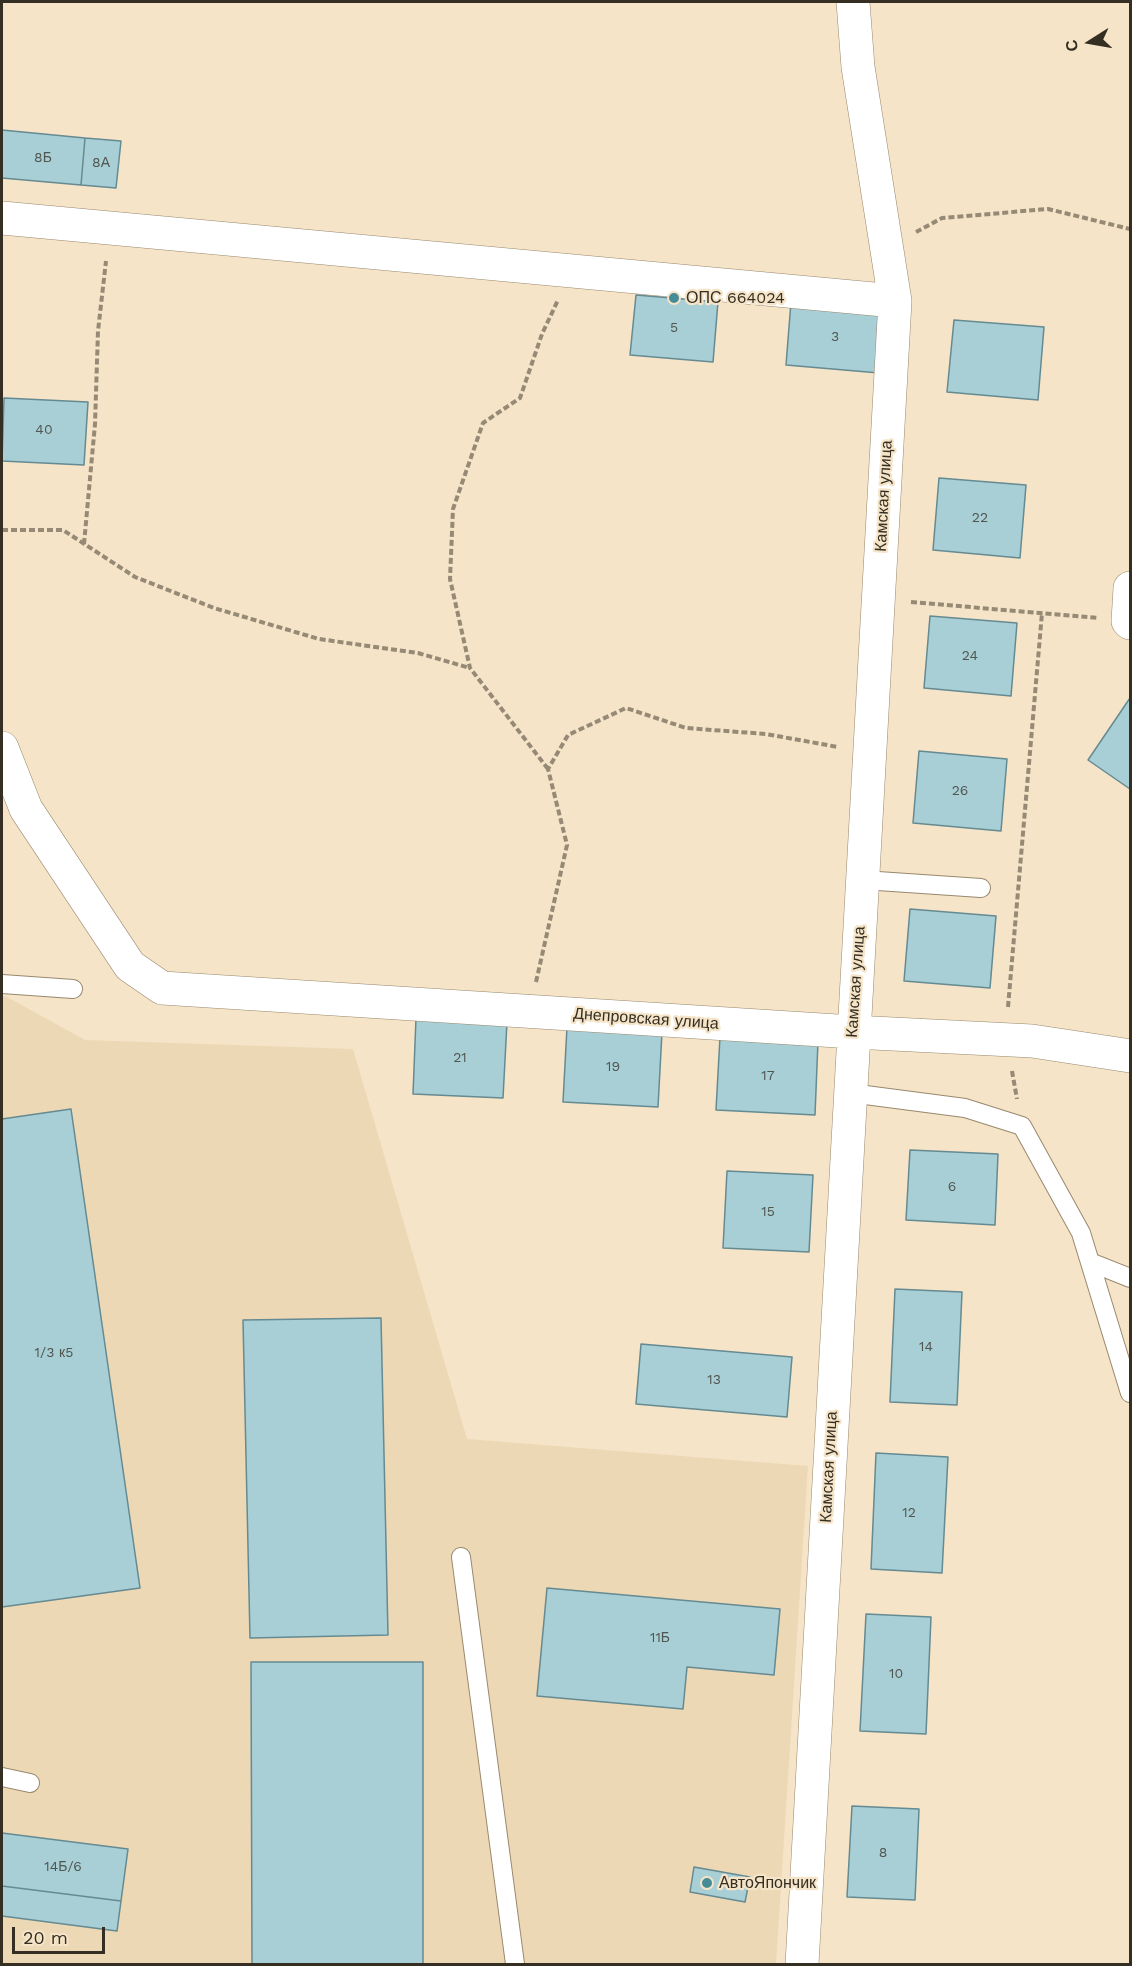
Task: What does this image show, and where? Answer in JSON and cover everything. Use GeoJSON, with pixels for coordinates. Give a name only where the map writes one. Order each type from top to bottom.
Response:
{"type":"FeatureCollection","features":[{"type":"Feature","properties":{"kind":"street","name":"Камская улица"},"geometry":{"type":"LineString","coordinates":[[802,1965],[895,301],[858,67],[853,2]]}},
{"type":"Feature","properties":{"kind":"street"},"geometry":{"type":"LineString","coordinates":[[2,218],[895,301]]}},
{"type":"Feature","properties":{"kind":"street"},"geometry":{"type":"LineString","coordinates":[[1129,622],[1131,588]]}},
{"type":"Feature","properties":{"kind":"street","name":"Днепровская улица"},"geometry":{"type":"LineString","coordinates":[[2,748],[26,809],[123,956],[130,966],[162,988],[853,1032],[1032,1041],[1131,1056]]}},
{"type":"Feature","properties":{"kind":"lane"},"geometry":{"type":"LineString","coordinates":[[863,880],[981,888]]}},
{"type":"Feature","properties":{"kind":"lane"},"geometry":{"type":"LineString","coordinates":[[2,984],[73,989]]}},
{"type":"Feature","properties":{"kind":"lane"},"geometry":{"type":"LineString","coordinates":[[850,1094],[965,1108],[1022,1125],[1081,1233],[1131,1393]]}},
{"type":"Feature","properties":{"kind":"lane"},"geometry":{"type":"LineString","coordinates":[[1090,1262],[1131,1278]]}},
{"type":"Feature","properties":{"kind":"lane"},"geometry":{"type":"LineString","coordinates":[[461,1557],[515,1965]]}},
{"type":"Feature","properties":{"kind":"lane"},"geometry":{"type":"LineString","coordinates":[[2,1777],[30,1783]]}},
{"type":"Feature","properties":{"kind":"path"},"geometry":{"type":"LineString","coordinates":[[886,248],[942,218],[1048,209],[1131,229]]}},
{"type":"Feature","properties":{"kind":"path"},"geometry":{"type":"LineString","coordinates":[[84,544],[95,424],[98,332],[110,228]]}},
{"type":"Feature","properties":{"kind":"path"},"geometry":{"type":"LineString","coordinates":[[529,1012],[567,845],[548,769],[470,668],[450,579],[453,509],[483,423],[520,398],[542,334],[572,271]]}},
{"type":"Feature","properties":{"kind":"path"},"geometry":{"type":"LineString","coordinates":[[2,530],[63,530],[135,577],[214,608],[319,639],[418,653],[470,668]]}},
{"type":"Feature","properties":{"kind":"path"},"geometry":{"type":"LineString","coordinates":[[878,599],[1129,622]]}},
{"type":"Feature","properties":{"kind":"path"},"geometry":{"type":"LineString","coordinates":[[1007,1019],[1042,614]]}},
{"type":"Feature","properties":{"kind":"path"},"geometry":{"type":"LineString","coordinates":[[548,769],[568,735],[626,708],[686,728],[766,734],[869,753]]}},
{"type":"Feature","properties":{"kind":"shaded area"},"geometry":{"type":"Polygon","coordinates":[[[2,996],[85,1040],[353,1049],[467,1439],[808,1466],[776,1964],[2,1964],[2,996]]]}},
{"type":"Feature","properties":{"kind":"building"},"geometry":{"type":"Polygon","coordinates":[[[2,130],[85,138],[81,185],[2,178],[2,130]]]}},
{"type":"Feature","properties":{"kind":"building"},"geometry":{"type":"Polygon","coordinates":[[[85,138],[121,141],[116,188],[81,185],[85,138]]]}},
{"type":"Feature","properties":{"kind":"building"},"geometry":{"type":"Polygon","coordinates":[[[636,295],[718,302],[713,362],[630,355],[636,295]]]}},
{"type":"Feature","properties":{"kind":"building"},"geometry":{"type":"Polygon","coordinates":[[[791,302],[884,310],[879,373],[786,365],[791,302]]]}},
{"type":"Feature","properties":{"kind":"building"},"geometry":{"type":"Polygon","coordinates":[[[954,320],[1044,327],[1038,400],[947,392],[954,320]]]}},
{"type":"Feature","properties":{"kind":"building"},"geometry":{"type":"Polygon","coordinates":[[[4,398],[88,402],[84,465],[2,461],[4,398]]]}},
{"type":"Feature","properties":{"kind":"building"},"geometry":{"type":"Polygon","coordinates":[[[939,478],[1026,485],[1020,558],[933,550],[939,478]]]}},
{"type":"Feature","properties":{"kind":"building"},"geometry":{"type":"Polygon","coordinates":[[[930,616],[1017,623],[1011,696],[924,688],[930,616]]]}},
{"type":"Feature","properties":{"kind":"building"},"geometry":{"type":"Polygon","coordinates":[[[1130,698],[1130,789],[1088,760],[1130,698]]]}},
{"type":"Feature","properties":{"kind":"building"},"geometry":{"type":"Polygon","coordinates":[[[919,751],[1007,759],[1001,831],[913,823],[919,751]]]}},
{"type":"Feature","properties":{"kind":"building"},"geometry":{"type":"Polygon","coordinates":[[[910,909],[996,916],[990,988],[904,981],[910,909]]]}},
{"type":"Feature","properties":{"kind":"building"},"geometry":{"type":"Polygon","coordinates":[[[416,1018],[507,1022],[503,1098],[413,1094],[416,1018]]]}},
{"type":"Feature","properties":{"kind":"building"},"geometry":{"type":"Polygon","coordinates":[[[567,1027],[662,1032],[658,1107],[563,1102],[567,1027]]]}},
{"type":"Feature","properties":{"kind":"building"},"geometry":{"type":"Polygon","coordinates":[[[720,1037],[818,1041],[815,1115],[716,1110],[720,1037]]]}},
{"type":"Feature","properties":{"kind":"building"},"geometry":{"type":"Polygon","coordinates":[[[71,1109],[140,1588],[2,1607],[2,1119],[71,1109]]]}},
{"type":"Feature","properties":{"kind":"building"},"geometry":{"type":"Polygon","coordinates":[[[910,1150],[998,1154],[995,1225],[906,1220],[910,1150]]]}},
{"type":"Feature","properties":{"kind":"building"},"geometry":{"type":"Polygon","coordinates":[[[727,1171],[813,1175],[809,1252],[723,1248],[727,1171]]]}},
{"type":"Feature","properties":{"kind":"building"},"geometry":{"type":"Polygon","coordinates":[[[895,1289],[962,1292],[957,1405],[890,1402],[895,1289]]]}},
{"type":"Feature","properties":{"kind":"building"},"geometry":{"type":"Polygon","coordinates":[[[381,1318],[388,1635],[250,1638],[243,1320],[381,1318]]]}},
{"type":"Feature","properties":{"kind":"building"},"geometry":{"type":"Polygon","coordinates":[[[641,1344],[792,1357],[787,1417],[636,1404],[641,1344]]]}},
{"type":"Feature","properties":{"kind":"building"},"geometry":{"type":"Polygon","coordinates":[[[876,1453],[948,1457],[942,1573],[871,1569],[876,1453]]]}},
{"type":"Feature","properties":{"kind":"building"},"geometry":{"type":"Polygon","coordinates":[[[547,1588],[780,1609],[774,1675],[687,1667],[683,1709],[537,1696],[547,1588]]]}},
{"type":"Feature","properties":{"kind":"building"},"geometry":{"type":"Polygon","coordinates":[[[866,1614],[931,1617],[926,1734],[860,1731],[866,1614]]]}},
{"type":"Feature","properties":{"kind":"building"},"geometry":{"type":"Polygon","coordinates":[[[251,1662],[423,1662],[423,1964],[252,1964],[251,1662]]]}},
{"type":"Feature","properties":{"kind":"building"},"geometry":{"type":"Polygon","coordinates":[[[852,1806],[919,1809],[915,1900],[847,1897],[852,1806]]]}},
{"type":"Feature","properties":{"kind":"building"},"geometry":{"type":"Polygon","coordinates":[[[2,1833],[128,1849],[121,1901],[2,1886],[2,1833]]]}},
{"type":"Feature","properties":{"kind":"building"},"geometry":{"type":"Polygon","coordinates":[[[694,1867],[750,1877],[745,1902],[690,1892],[694,1867]]]}},
{"type":"Feature","properties":{"kind":"building"},"geometry":{"type":"Polygon","coordinates":[[[2,1886],[121,1901],[117,1931],[2,1916],[2,1886]]]}},
{"type":"Feature","properties":{"kind":"place","name":"ОПС 664024"},"geometry":{"type":"Point","coordinates":[674,298]}},
{"type":"Feature","properties":{"kind":"place","name":"АвтоЯпончик"},"geometry":{"type":"Point","coordinates":[707,1883]}}]}
